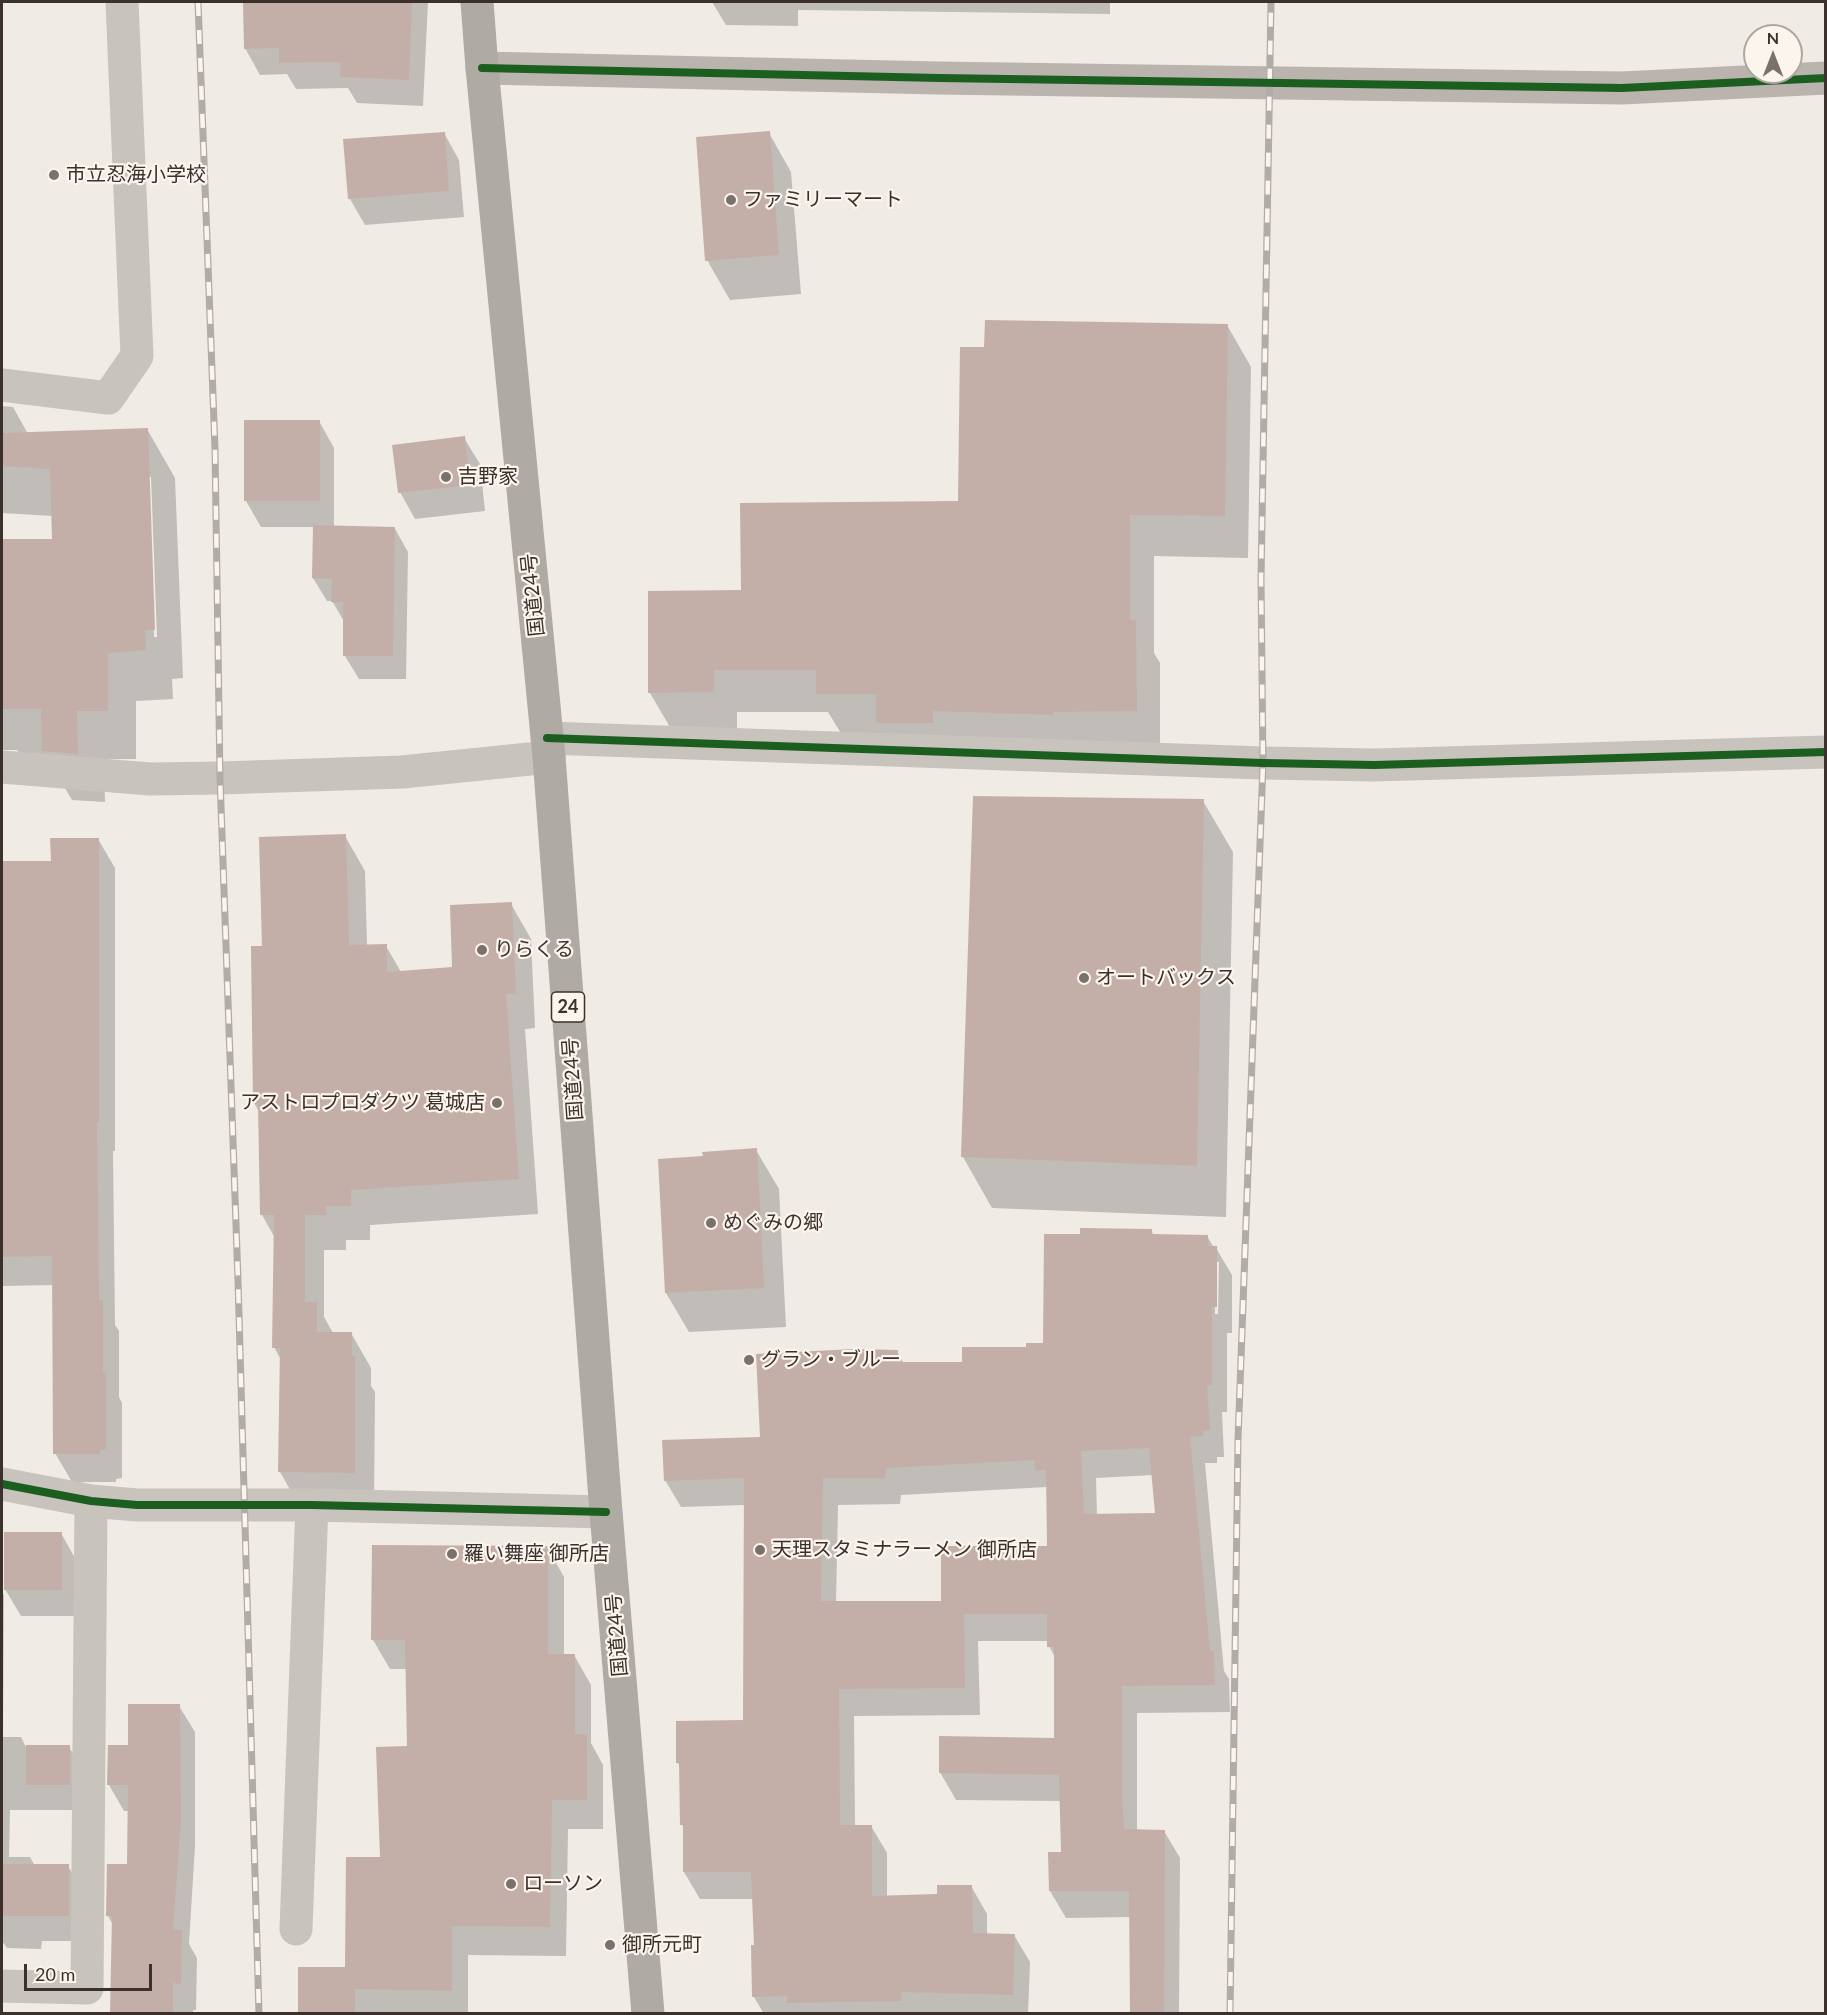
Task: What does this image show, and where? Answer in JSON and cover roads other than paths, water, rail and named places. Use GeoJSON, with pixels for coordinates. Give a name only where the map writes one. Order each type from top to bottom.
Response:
{"type":"FeatureCollection","features":[{"type":"Feature","properties":{"kind":"highway","name":"国道24号"},"geometry":{"type":"LineString","coordinates":[[477,2],[548,748],[606,1512],[648,2013]]}},
{"type":"Feature","properties":{"kind":"street"},"geometry":{"type":"LineString","coordinates":[[2,385],[108,398],[137,356],[122,2]]}},
{"type":"Feature","properties":{"kind":"street"},"geometry":{"type":"LineString","coordinates":[[482,68],[962,79],[1622,88],[1826,78]]}},
{"type":"Feature","properties":{"kind":"street"},"geometry":{"type":"LineString","coordinates":[[2,767],[150,779],[402,772],[548,748],[1374,765],[1826,752]]}},
{"type":"Feature","properties":{"kind":"street"},"geometry":{"type":"LineString","coordinates":[[2,1484],[91,1501],[137,1505],[312,1505],[606,1512]]}},
{"type":"Feature","properties":{"kind":"street"},"geometry":{"type":"LineString","coordinates":[[2,1986],[87,1988],[91,1501]]}},
{"type":"Feature","properties":{"kind":"street"},"geometry":{"type":"LineString","coordinates":[[297,1929],[312,1505]]}},
{"type":"Feature","properties":{"kind":"railway"},"geometry":{"type":"LineString","coordinates":[[198,2],[215,449],[220,778],[238,1280],[259,2014]]}},
{"type":"Feature","properties":{"kind":"railway"},"geometry":{"type":"LineString","coordinates":[[1230,2014],[1238,1440],[1263,763],[1261,579],[1271,2]]}},
{"type":"Feature","properties":{"kind":"place","name":"市立忍海小学校"},"geometry":{"type":"Point","coordinates":[54,175]}},
{"type":"Feature","properties":{"kind":"place","name":"ファミリーマート"},"geometry":{"type":"Point","coordinates":[731,200]}},
{"type":"Feature","properties":{"kind":"place","name":"吉野家"},"geometry":{"type":"Point","coordinates":[446,477]}},
{"type":"Feature","properties":{"kind":"place","name":"りらくる"},"geometry":{"type":"Point","coordinates":[482,950]}},
{"type":"Feature","properties":{"kind":"place","name":"オートバックス"},"geometry":{"type":"Point","coordinates":[1084,978]}},
{"type":"Feature","properties":{"kind":"place","name":"アストロプロダクツ 葛城店"},"geometry":{"type":"Point","coordinates":[497,1103]}},
{"type":"Feature","properties":{"kind":"place","name":"めぐみの郷"},"geometry":{"type":"Point","coordinates":[711,1223]}},
{"type":"Feature","properties":{"kind":"place","name":"グラン・ブルー"},"geometry":{"type":"Point","coordinates":[749,1360]}},
{"type":"Feature","properties":{"kind":"place","name":"天理スタミナラーメン 御所店"},"geometry":{"type":"Point","coordinates":[760,1550]}},
{"type":"Feature","properties":{"kind":"place","name":"羅い舞座 御所店"},"geometry":{"type":"Point","coordinates":[452,1554]}},
{"type":"Feature","properties":{"kind":"place","name":"ローソン"},"geometry":{"type":"Point","coordinates":[511,1884]}},
{"type":"Feature","properties":{"kind":"place","name":"御所元町"},"geometry":{"type":"Point","coordinates":[610,1945]}}]}
